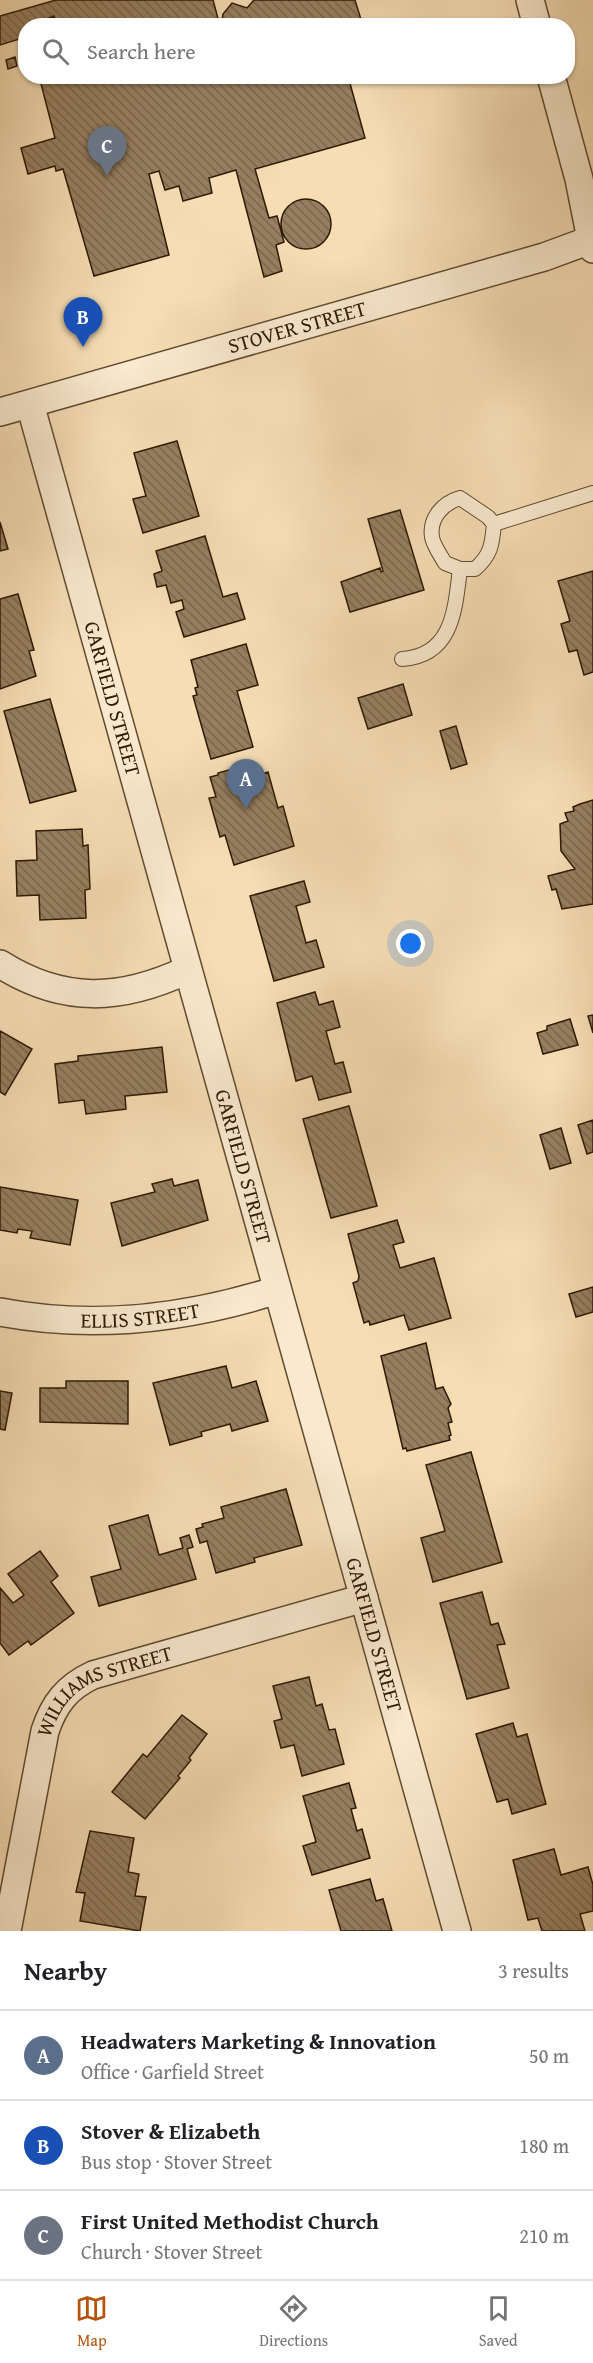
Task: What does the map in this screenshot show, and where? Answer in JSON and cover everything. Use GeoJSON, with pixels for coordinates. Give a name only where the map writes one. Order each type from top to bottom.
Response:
{"type":"FeatureCollection","features":[{"type":"Feature","properties":{"kind":"street"},"geometry":{"type":"LineString","coordinates":[[530,0],[535,18]]}},
{"type":"Feature","properties":{"kind":"street"},"geometry":{"type":"LineString","coordinates":[[553,84],[579,179],[592,243]]}},
{"type":"Feature","properties":{"kind":"street","name":"STOVER STREET"},"geometry":{"type":"LineString","coordinates":[[0,412],[592,243]]}},
{"type":"Feature","properties":{"kind":"street","name":"GARFIELD STREET"},"geometry":{"type":"LineString","coordinates":[[30,404],[457,1931]]}},
{"type":"Feature","properties":{"kind":"street"},"geometry":{"type":"LineString","coordinates":[[0,964],[46,987],[94,995],[130,992],[159,983],[188,970]]}},
{"type":"Feature","properties":{"kind":"street","name":"ELLIS STREET"},"geometry":{"type":"LineString","coordinates":[[0,1312],[73,1322],[135,1321],[180,1316],[232,1305],[277,1290]]}},
{"type":"Feature","properties":{"kind":"street","name":"WILLIAMS STREET"},"geometry":{"type":"LineString","coordinates":[[6,1931],[45,1731],[52,1712],[63,1695],[93,1675],[364,1598]]}},
{"type":"Feature","properties":{"kind":"lane"},"geometry":{"type":"LineString","coordinates":[[494,524],[593,493]]}},
{"type":"Feature","properties":{"kind":"lane"},"geometry":{"type":"LineString","coordinates":[[460,498],[488,517],[494,524],[492,547],[487,558],[475,569],[460,569],[445,563],[432,537],[437,513],[449,501],[460,498]]}},
{"type":"Feature","properties":{"kind":"lane"},"geometry":{"type":"LineString","coordinates":[[402,659],[410,659],[434,647],[448,633],[460,569]]}},
{"type":"Feature","properties":{"kind":"building"},"geometry":{"type":"Polygon","coordinates":[[[56,0],[213,0],[218,18],[55,18],[54,16],[18,18],[18,39],[0,45],[0,16],[56,0]]]}},
{"type":"Feature","properties":{"kind":"building"},"geometry":{"type":"Polygon","coordinates":[[[254,0],[355,0],[361,18],[222,18],[232,3],[247,8],[254,0]]]}},
{"type":"Feature","properties":{"kind":"building"},"geometry":{"type":"Polygon","coordinates":[[[15,57],[17,66],[8,69],[6,60],[15,57]]]}},
{"type":"Feature","properties":{"kind":"building"},"geometry":{"type":"Polygon","coordinates":[[[41,84],[350,84],[365,138],[255,169],[269,218],[277,216],[284,242],[276,245],[282,271],[264,277],[236,170],[209,178],[212,193],[183,201],[179,186],[165,190],[159,171],[149,174],[169,255],[94,276],[63,169],[56,171],[55,166],[28,174],[21,148],[55,138],[41,84]]]}},
{"type":"Feature","properties":{"kind":"building"},"geometry":{"type":"Polygon","coordinates":[[[301,199],[311,199],[324,206],[331,219],[331,229],[324,242],[311,249],[301,249],[292,245],[285,238],[281,229],[281,219],[285,210],[292,203],[301,199]]]}},
{"type":"Feature","properties":{"kind":"building"},"geometry":{"type":"Polygon","coordinates":[[[177,441],[199,516],[143,533],[133,499],[146,496],[134,453],[177,441]]]}},
{"type":"Feature","properties":{"kind":"building"},"geometry":{"type":"Polygon","coordinates":[[[400,510],[424,590],[350,612],[341,582],[380,568],[381,572],[383,571],[368,519],[400,510]]]}},
{"type":"Feature","properties":{"kind":"building"},"geometry":{"type":"Polygon","coordinates":[[[0,522],[8,549],[0,551],[0,522]]]}},
{"type":"Feature","properties":{"kind":"building"},"geometry":{"type":"Polygon","coordinates":[[[205,536],[223,597],[237,593],[245,619],[184,637],[176,612],[184,609],[182,600],[171,603],[166,585],[157,587],[154,574],[162,571],[156,551],[205,536]]]}},
{"type":"Feature","properties":{"kind":"building"},"geometry":{"type":"Polygon","coordinates":[[[593,571],[593,672],[584,675],[577,650],[569,652],[561,624],[570,621],[558,581],[593,571]]]}},
{"type":"Feature","properties":{"kind":"building"},"geometry":{"type":"Polygon","coordinates":[[[18,594],[34,650],[29,651],[36,676],[0,689],[0,599],[18,594]]]}},
{"type":"Feature","properties":{"kind":"building"},"geometry":{"type":"Polygon","coordinates":[[[246,644],[258,685],[237,691],[253,747],[211,759],[193,696],[197,695],[195,688],[198,687],[191,660],[246,644]]]}},
{"type":"Feature","properties":{"kind":"building"},"geometry":{"type":"Polygon","coordinates":[[[403,684],[412,715],[368,729],[358,698],[403,684]]]}},
{"type":"Feature","properties":{"kind":"building"},"geometry":{"type":"Polygon","coordinates":[[[50,699],[76,791],[30,803],[4,711],[50,699]]]}},
{"type":"Feature","properties":{"kind":"building"},"geometry":{"type":"Polygon","coordinates":[[[456,726],[467,764],[451,769],[440,731],[456,726]]]}},
{"type":"Feature","properties":{"kind":"building"},"geometry":{"type":"Polygon","coordinates":[[[254,763],[257,776],[268,772],[278,808],[283,806],[294,846],[234,865],[225,835],[220,837],[209,798],[216,797],[210,777],[254,763]]]}},
{"type":"Feature","properties":{"kind":"building"},"geometry":{"type":"Polygon","coordinates":[[[593,800],[593,904],[562,909],[556,889],[552,890],[548,876],[575,869],[561,851],[560,824],[568,821],[565,813],[574,811],[573,807],[593,800]]]}},
{"type":"Feature","properties":{"kind":"building"},"geometry":{"type":"Polygon","coordinates":[[[82,829],[83,846],[88,845],[90,889],[85,890],[86,918],[40,920],[39,895],[17,896],[16,861],[37,860],[36,831],[82,829]]]}},
{"type":"Feature","properties":{"kind":"building"},"geometry":{"type":"Polygon","coordinates":[[[304,881],[310,902],[296,906],[306,943],[316,940],[324,967],[274,981],[250,896],[304,881]]]}},
{"type":"Feature","properties":{"kind":"building"},"geometry":{"type":"Polygon","coordinates":[[[315,992],[319,1005],[333,1001],[340,1027],[326,1031],[335,1064],[343,1062],[351,1092],[319,1100],[312,1076],[296,1081],[277,1003],[315,992]]]}},
{"type":"Feature","properties":{"kind":"building"},"geometry":{"type":"Polygon","coordinates":[[[593,1015],[593,1033],[588,1016],[593,1015]]]}},
{"type":"Feature","properties":{"kind":"building"},"geometry":{"type":"Polygon","coordinates":[[[570,1019],[578,1045],[543,1054],[537,1033],[547,1030],[547,1026],[570,1019]]]}},
{"type":"Feature","properties":{"kind":"building"},"geometry":{"type":"Polygon","coordinates":[[[0,1031],[32,1049],[5,1095],[0,1092],[0,1031]]]}},
{"type":"Feature","properties":{"kind":"building"},"geometry":{"type":"Polygon","coordinates":[[[162,1047],[167,1092],[125,1096],[126,1109],[86,1114],[84,1100],[59,1103],[55,1064],[78,1061],[78,1056],[162,1047]]]}},
{"type":"Feature","properties":{"kind":"building"},"geometry":{"type":"Polygon","coordinates":[[[349,1106],[377,1206],[331,1218],[303,1119],[349,1106]]]}},
{"type":"Feature","properties":{"kind":"building"},"geometry":{"type":"Polygon","coordinates":[[[593,1120],[593,1152],[587,1154],[578,1125],[593,1120]]]}},
{"type":"Feature","properties":{"kind":"building"},"geometry":{"type":"Polygon","coordinates":[[[561,1128],[571,1163],[550,1169],[540,1135],[561,1128]]]}},
{"type":"Feature","properties":{"kind":"building"},"geometry":{"type":"Polygon","coordinates":[[[172,1179],[174,1186],[198,1180],[208,1220],[122,1246],[111,1203],[155,1192],[152,1184],[172,1179]]]}},
{"type":"Feature","properties":{"kind":"building"},"geometry":{"type":"Polygon","coordinates":[[[0,1187],[78,1200],[70,1245],[30,1238],[32,1231],[18,1229],[17,1233],[0,1230],[0,1187]]]}},
{"type":"Feature","properties":{"kind":"building"},"geometry":{"type":"Polygon","coordinates":[[[397,1220],[404,1242],[393,1245],[400,1268],[434,1258],[451,1318],[409,1330],[404,1315],[370,1325],[369,1321],[364,1323],[353,1283],[358,1281],[359,1276],[348,1234],[397,1220]]]}},
{"type":"Feature","properties":{"kind":"building"},"geometry":{"type":"Polygon","coordinates":[[[593,1287],[593,1312],[576,1317],[569,1294],[593,1287]]]}},
{"type":"Feature","properties":{"kind":"building"},"geometry":{"type":"Polygon","coordinates":[[[426,1343],[436,1389],[443,1387],[451,1404],[448,1408],[452,1422],[448,1423],[451,1435],[450,1440],[407,1451],[406,1448],[403,1449],[381,1356],[426,1343]]]}},
{"type":"Feature","properties":{"kind":"building"},"geometry":{"type":"Polygon","coordinates":[[[226,1366],[232,1388],[256,1381],[268,1421],[232,1431],[230,1424],[201,1432],[202,1436],[170,1445],[153,1383],[226,1366]]]}},
{"type":"Feature","properties":{"kind":"building"},"geometry":{"type":"Polygon","coordinates":[[[66,1381],[128,1381],[128,1424],[40,1422],[40,1388],[66,1388],[66,1381]]]}},
{"type":"Feature","properties":{"kind":"building"},"geometry":{"type":"Polygon","coordinates":[[[0,1391],[12,1393],[5,1430],[0,1429],[0,1391]]]}},
{"type":"Feature","properties":{"kind":"building"},"geometry":{"type":"Polygon","coordinates":[[[471,1452],[502,1562],[433,1582],[421,1538],[445,1531],[426,1465],[471,1452]]]}},
{"type":"Feature","properties":{"kind":"building"},"geometry":{"type":"Polygon","coordinates":[[[286,1489],[302,1545],[254,1558],[255,1562],[216,1573],[207,1541],[200,1543],[196,1529],[203,1527],[202,1524],[224,1518],[221,1507],[286,1489]]]}},
{"type":"Feature","properties":{"kind":"building"},"geometry":{"type":"Polygon","coordinates":[[[148,1515],[159,1555],[183,1548],[180,1538],[189,1535],[193,1547],[187,1549],[196,1579],[99,1606],[91,1577],[121,1569],[109,1526],[148,1515]]]}},
{"type":"Feature","properties":{"kind":"building"},"geometry":{"type":"Polygon","coordinates":[[[40,1551],[58,1576],[51,1582],[74,1613],[31,1645],[28,1641],[9,1655],[0,1643],[0,1588],[13,1603],[24,1595],[8,1574],[40,1551]]]}},
{"type":"Feature","properties":{"kind":"building"},"geometry":{"type":"Polygon","coordinates":[[[482,1592],[491,1625],[498,1623],[505,1644],[497,1645],[509,1688],[467,1699],[440,1603],[482,1592]]]}},
{"type":"Feature","properties":{"kind":"building"},"geometry":{"type":"Polygon","coordinates":[[[309,1677],[316,1706],[322,1704],[329,1730],[335,1729],[344,1764],[302,1776],[294,1745],[281,1748],[274,1721],[282,1719],[273,1686],[309,1677]]]}},
{"type":"Feature","properties":{"kind":"building"},"geometry":{"type":"Polygon","coordinates":[[[182,1715],[207,1734],[189,1758],[191,1760],[178,1776],[180,1778],[145,1819],[112,1792],[143,1754],[147,1757],[182,1715]]]}},
{"type":"Feature","properties":{"kind":"building"},"geometry":{"type":"Polygon","coordinates":[[[513,1723],[517,1737],[527,1734],[546,1804],[512,1814],[508,1799],[497,1802],[476,1734],[513,1723]]]}},
{"type":"Feature","properties":{"kind":"building"},"geometry":{"type":"Polygon","coordinates":[[[349,1783],[356,1808],[351,1809],[357,1831],[362,1829],[370,1858],[312,1875],[303,1846],[316,1842],[303,1796],[349,1783]]]}},
{"type":"Feature","properties":{"kind":"building"},"geometry":{"type":"Polygon","coordinates":[[[90,1831],[134,1838],[128,1872],[139,1874],[135,1896],[146,1897],[140,1931],[80,1921],[85,1893],[76,1892],[90,1831]]]}},
{"type":"Feature","properties":{"kind":"building"},"geometry":{"type":"Polygon","coordinates":[[[554,1849],[561,1875],[588,1867],[593,1885],[593,1911],[580,1914],[585,1931],[542,1931],[538,1918],[528,1920],[513,1860],[554,1849]]]}},
{"type":"Feature","properties":{"kind":"building"},"geometry":{"type":"Polygon","coordinates":[[[370,1879],[376,1901],[383,1899],[392,1931],[341,1931],[329,1890],[370,1879]]]}},
{"type":"Feature","properties":{"kind":"place","name":"First United Methodist Church"},"geometry":{"type":"Point","coordinates":[107,176]}},
{"type":"Feature","properties":{"kind":"place","name":"Stover & Elizabeth"},"geometry":{"type":"Point","coordinates":[83,347]}},
{"type":"Feature","properties":{"kind":"place","name":"Headwaters Marketing & Innovation"},"geometry":{"type":"Point","coordinates":[246,809]}}]}
